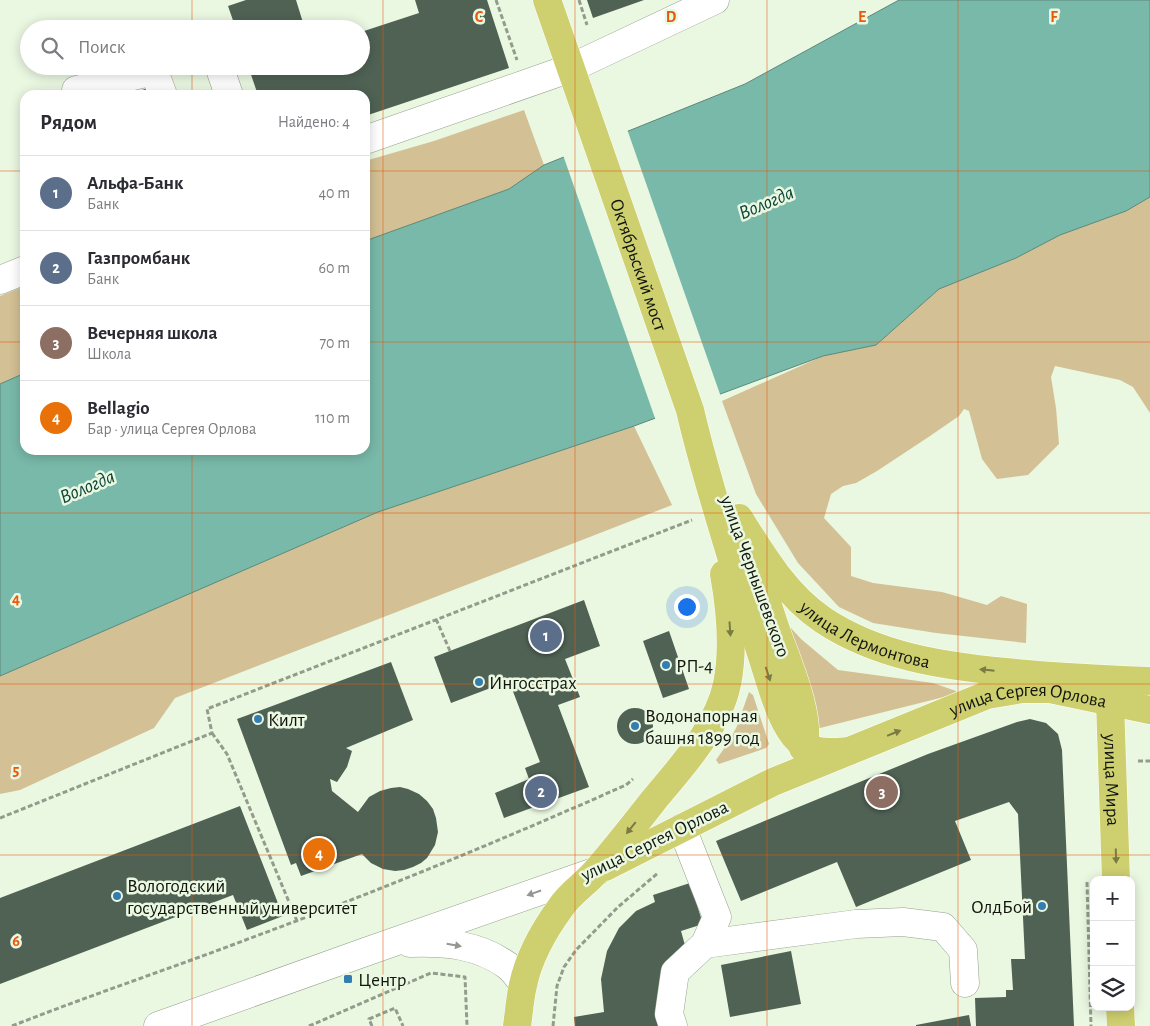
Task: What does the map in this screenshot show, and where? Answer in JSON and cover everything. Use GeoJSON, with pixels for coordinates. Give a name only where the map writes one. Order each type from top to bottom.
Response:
{"type":"FeatureCollection","features":[{"type":"Feature","properties":{"kind":"main road"},"geometry":{"type":"LineString","coordinates":[[547,0],[571,68]]}},
{"type":"Feature","properties":{"kind":"main road","name":"Октябрьский мост"},"geometry":{"type":"LineString","coordinates":[[571,68],[690,410]]}},
{"type":"Feature","properties":{"kind":"main road","name":"улица Чернышевского"},"geometry":{"type":"LineString","coordinates":[[690,410],[708,477],[775,697],[793,735],[804,746]]}},
{"type":"Feature","properties":{"kind":"main road","name":"улица Чернышевского"},"geometry":{"type":"LineString","coordinates":[[690,410],[740,518],[796,689],[805,730],[804,746]]}},
{"type":"Feature","properties":{"kind":"main road"},"geometry":{"type":"LineString","coordinates":[[517,1026],[524,984],[533,956],[546,930],[562,905],[576,889],[597,871],[691,754],[712,724],[721,704],[727,684],[731,649],[726,587],[708,477]]}},
{"type":"Feature","properties":{"kind":"main road","name":"улица Лермонтова"},"geometry":{"type":"LineString","coordinates":[[740,518],[770,565],[801,602],[822,619],[853,638],[889,651],[930,662],[973,669],[1036,675]]}},
{"type":"Feature","properties":{"kind":"main road"},"geometry":{"type":"LineString","coordinates":[[987,695],[1036,675]]}},
{"type":"Feature","properties":{"kind":"main road","name":"улица Сергея Орлова"},"geometry":{"type":"LineString","coordinates":[[1036,675],[1111,691],[1150,710]]}},
{"type":"Feature","properties":{"kind":"main road","name":"улица Сергея Орлова"},"geometry":{"type":"LineString","coordinates":[[597,871],[686,839],[773,782],[987,695],[1022,689],[1111,691],[1150,681]]}},
{"type":"Feature","properties":{"kind":"main road","name":"улица Мира"},"geometry":{"type":"LineString","coordinates":[[1111,691],[1116,876]]}},
{"type":"Feature","properties":{"kind":"main road"},"geometry":{"type":"LineString","coordinates":[[773,782],[788,770],[798,758],[804,746],[823,752],[849,751]]}},
{"type":"Feature","properties":{"kind":"main road"},"geometry":{"type":"LineString","coordinates":[[1120,1011],[1121,1026]]}},
{"type":"Feature","properties":{"kind":"street"},"geometry":{"type":"LineString","coordinates":[[370,138],[571,68],[714,0]]}},
{"type":"Feature","properties":{"kind":"street"},"geometry":{"type":"LineString","coordinates":[[76,90],[138,75]]}},
{"type":"Feature","properties":{"kind":"street"},"geometry":{"type":"LineString","coordinates":[[156,75],[161,90]]}},
{"type":"Feature","properties":{"kind":"street"},"geometry":{"type":"LineString","coordinates":[[222,75],[227,90]]}},
{"type":"Feature","properties":{"kind":"street"},"geometry":{"type":"LineString","coordinates":[[0,280],[20,272]]}},
{"type":"Feature","properties":{"kind":"street"},"geometry":{"type":"LineString","coordinates":[[673,1026],[669,1014],[675,972],[705,944],[717,917],[686,839]]}},
{"type":"Feature","properties":{"kind":"street","name":"улица Сергея Орлова"},"geometry":{"type":"LineString","coordinates":[[158,1026],[597,871]]}},
{"type":"Feature","properties":{"kind":"street"},"geometry":{"type":"LineString","coordinates":[[705,944],[856,924],[903,922],[943,927],[963,950],[966,983]]}},
{"type":"Feature","properties":{"kind":"street"},"geometry":{"type":"LineString","coordinates":[[371,950],[407,943],[434,942],[456,944],[494,957],[509,967],[524,984]]}},
{"type":"Feature","properties":{"kind":"path"},"geometry":{"type":"LineString","coordinates":[[297,921],[227,754],[212,733],[206,709],[698,518]]}},
{"type":"Feature","properties":{"kind":"path"},"geometry":{"type":"LineString","coordinates":[[436,620],[450,652]]}},
{"type":"Feature","properties":{"kind":"path"},"geometry":{"type":"LineString","coordinates":[[0,818],[212,733]]}},
{"type":"Feature","properties":{"kind":"path"},"geometry":{"type":"LineString","coordinates":[[12,1026],[297,921],[422,872],[527,829],[626,785],[634,779]]}},
{"type":"Feature","properties":{"kind":"path"},"geometry":{"type":"LineString","coordinates":[[553,1026],[557,986],[564,967],[576,950],[626,900],[662,869],[686,839]]}},
{"type":"Feature","properties":{"kind":"path"},"geometry":{"type":"LineString","coordinates":[[1087,881],[1090,1026]]}},
{"type":"Feature","properties":{"kind":"path"},"geometry":{"type":"LineString","coordinates":[[309,1026],[431,973],[465,977],[467,1026]]}},
{"type":"Feature","properties":{"kind":"path"},"geometry":{"type":"LineString","coordinates":[[372,1026],[369,1019],[395,1008],[403,1026]]}},
{"type":"Feature","properties":{"kind":"shaded area"},"geometry":{"type":"Polygon","coordinates":[[[524,110],[544,165],[509,189],[370,239],[370,160],[434,141],[524,110]]]}},
{"type":"Feature","properties":{"kind":"shaded area"},"geometry":{"type":"Polygon","coordinates":[[[1150,197],[1150,413],[1133,387],[1120,380],[1055,366],[1051,377],[1059,444],[1028,475],[997,479],[982,459],[969,411],[964,409],[959,416],[877,471],[856,483],[843,486],[831,494],[824,518],[851,547],[851,576],[873,583],[942,592],[987,605],[1001,596],[1027,604],[1026,643],[936,633],[873,623],[839,607],[798,563],[756,494],[722,401],[823,356],[876,345],[939,289],[1016,258],[1060,235],[1126,211],[1150,197]]]}},
{"type":"Feature","properties":{"kind":"shaded area"},"geometry":{"type":"Polygon","coordinates":[[[20,288],[20,375],[0,384],[0,296],[20,288]]]}},
{"type":"Feature","properties":{"kind":"shaded area"},"geometry":{"type":"Polygon","coordinates":[[[634,426],[672,505],[175,698],[154,728],[20,790],[0,794],[0,676],[378,512],[634,426]]]}},
{"type":"Feature","properties":{"kind":"shaded area"},"geometry":{"type":"Polygon","coordinates":[[[778,614],[801,639],[838,670],[933,683],[956,691],[956,694],[814,728],[778,614]]]}},
{"type":"Feature","properties":{"kind":"shaded area"},"geometry":{"type":"Polygon","coordinates":[[[749,692],[753,695],[769,744],[766,748],[719,764],[716,760],[737,726],[749,692]]]}},
{"type":"Feature","properties":{"kind":"water","name":"Вологда"},"geometry":{"type":"Polygon","coordinates":[[[899,0],[1150,0],[1150,197],[1126,211],[1060,235],[1016,258],[939,289],[876,345],[823,356],[634,426],[378,512],[0,676],[0,384],[20,375],[20,455],[370,455],[370,239],[509,189],[544,165],[745,84],[899,0]]]}},
{"type":"Feature","properties":{"kind":"pier"},"geometry":{"type":"Polygon","coordinates":[[[627,129],[721,397],[656,421],[563,155],[627,129]]]}},
{"type":"Feature","properties":{"kind":"building"},"geometry":{"type":"Polygon","coordinates":[[[246,0],[296,0],[302,20],[233,20],[228,6],[246,0]]]}},
{"type":"Feature","properties":{"kind":"building"},"geometry":{"type":"Polygon","coordinates":[[[415,0],[487,0],[509,68],[370,114],[370,90],[256,90],[251,75],[370,75],[370,29],[419,13],[415,0]]]}},
{"type":"Feature","properties":{"kind":"building"},"geometry":{"type":"Polygon","coordinates":[[[587,0],[644,0],[593,18],[587,0]]]}},
{"type":"Feature","properties":{"kind":"building"},"geometry":{"type":"Polygon","coordinates":[[[153,86],[154,90],[142,90],[153,86]]]}},
{"type":"Feature","properties":{"kind":"building"},"geometry":{"type":"Polygon","coordinates":[[[584,600],[600,646],[565,659],[580,697],[558,705],[589,787],[504,818],[495,793],[529,779],[525,768],[540,762],[509,681],[451,703],[434,657],[584,600]]]}},
{"type":"Feature","properties":{"kind":"building","name":"РП-4"},"geometry":{"type":"Polygon","coordinates":[[[669,631],[689,689],[663,698],[643,641],[669,631]]]}},
{"type":"Feature","properties":{"kind":"building"},"geometry":{"type":"Polygon","coordinates":[[[391,662],[413,720],[346,748],[352,751],[347,767],[337,782],[330,779],[332,791],[358,812],[369,797],[380,791],[400,787],[419,794],[433,809],[436,818],[438,832],[435,845],[427,858],[421,863],[404,870],[383,869],[371,863],[362,854],[301,876],[296,863],[291,865],[237,719],[391,662]]]}},
{"type":"Feature","properties":{"kind":"building","name":"Водонапорная башня 1899 год"},"geometry":{"type":"Polygon","coordinates":[[[635,708],[647,714],[653,726],[647,738],[635,744],[623,738],[617,726],[623,714],[635,708]]]}},
{"type":"Feature","properties":{"kind":"building"},"geometry":{"type":"Polygon","coordinates":[[[1030,719],[1046,723],[1058,734],[1062,750],[1074,1026],[976,1026],[975,998],[1006,997],[1006,990],[1013,990],[1011,959],[1025,959],[1018,814],[1009,802],[955,821],[971,860],[856,907],[837,862],[741,901],[716,841],[928,754],[1030,719]]]}},
{"type":"Feature","properties":{"kind":"building","name":"Вологодский государственный университет"},"geometry":{"type":"Polygon","coordinates":[[[240,806],[283,916],[247,930],[233,895],[0,984],[0,898],[240,806]]]}},
{"type":"Feature","properties":{"kind":"building"},"geometry":{"type":"Polygon","coordinates":[[[690,883],[703,924],[681,931],[686,949],[669,1026],[575,1026],[574,1017],[604,1012],[601,979],[607,951],[619,928],[636,911],[655,902],[653,895],[690,883]]]}},
{"type":"Feature","properties":{"kind":"building"},"geometry":{"type":"Polygon","coordinates":[[[791,951],[801,1004],[730,1017],[721,965],[791,951]]]}},
{"type":"Feature","properties":{"kind":"building"},"geometry":{"type":"Polygon","coordinates":[[[969,1015],[971,1026],[916,1026],[916,1025],[969,1015]]]}},
{"type":"Feature","properties":{"kind":"place","name":"Альфа-Банк"},"geometry":{"type":"Point","coordinates":[546,636]}},
{"type":"Feature","properties":{"kind":"place","name":"РП-4"},"geometry":{"type":"Point","coordinates":[666,665]}},
{"type":"Feature","properties":{"kind":"place","name":"Ингосстрах"},"geometry":{"type":"Point","coordinates":[479,682]}},
{"type":"Feature","properties":{"kind":"place","name":"Килт"},"geometry":{"type":"Point","coordinates":[258,719]}},
{"type":"Feature","properties":{"kind":"place","name":"Водонапорная башня 1899 год"},"geometry":{"type":"Point","coordinates":[635,726]}},
{"type":"Feature","properties":{"kind":"place","name":"Газпромбанк"},"geometry":{"type":"Point","coordinates":[541,792]}},
{"type":"Feature","properties":{"kind":"place","name":"Вечерняя школа"},"geometry":{"type":"Point","coordinates":[882,792]}},
{"type":"Feature","properties":{"kind":"place","name":"Bellagio"},"geometry":{"type":"Point","coordinates":[319,854]}},
{"type":"Feature","properties":{"kind":"place","name":"Вологодский государственный университет"},"geometry":{"type":"Point","coordinates":[117,896]}},
{"type":"Feature","properties":{"kind":"place","name":"ОлдБой"},"geometry":{"type":"Point","coordinates":[1042,906]}},
{"type":"Feature","properties":{"kind":"place","name":"Центр"},"geometry":{"type":"Point","coordinates":[348,979]}}]}
